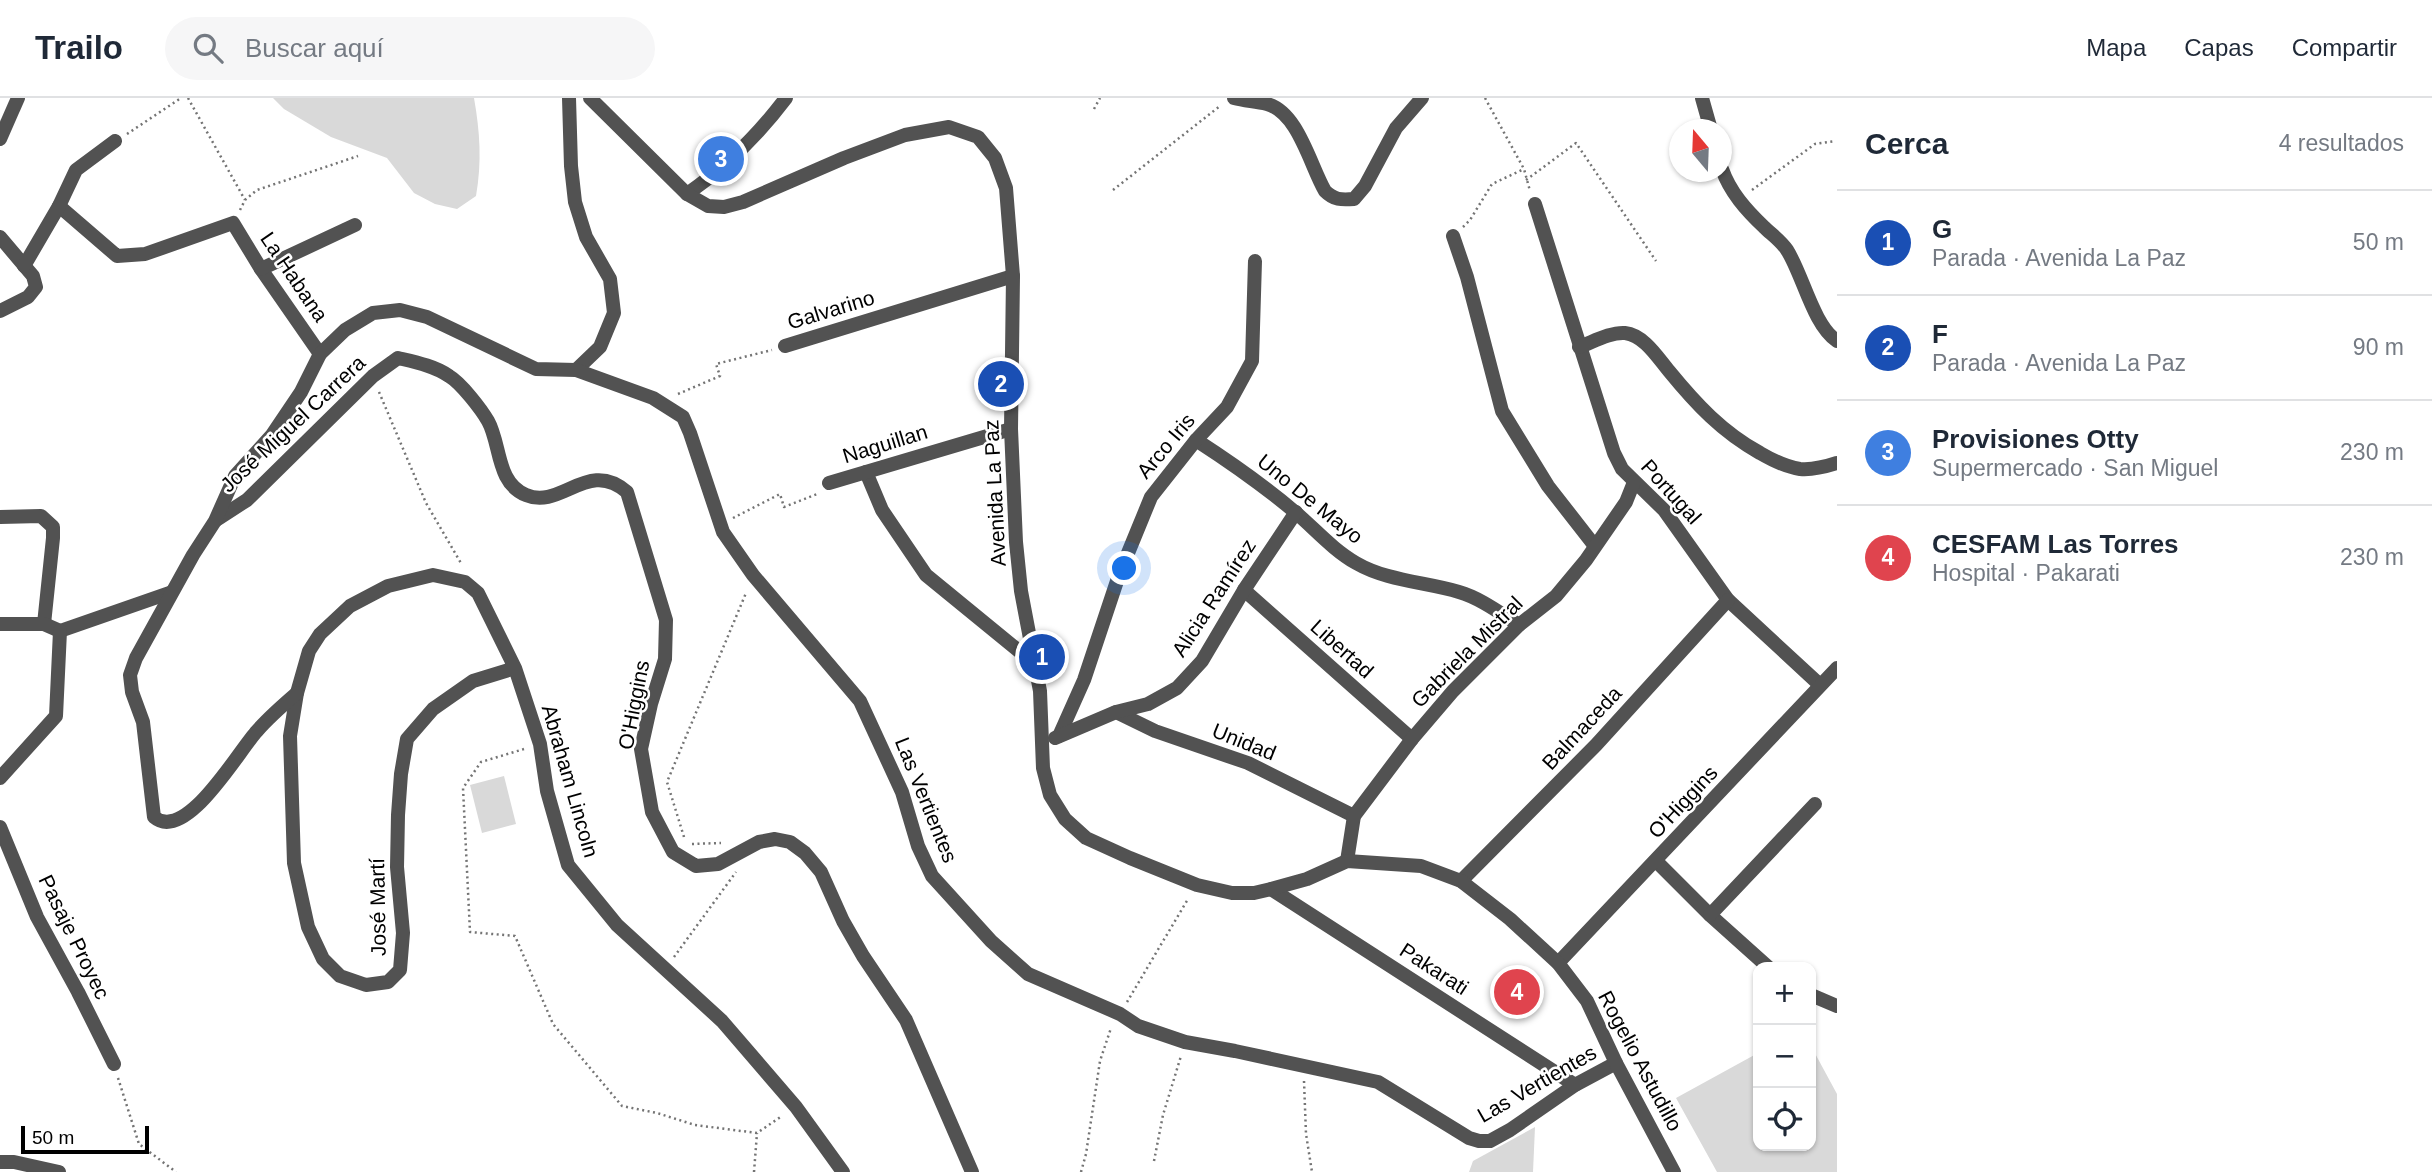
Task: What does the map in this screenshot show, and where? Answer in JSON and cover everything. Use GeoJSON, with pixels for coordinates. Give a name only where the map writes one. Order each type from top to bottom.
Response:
{"type":"FeatureCollection","features":[{"type":"Feature","properties":{"kind":"street"},"geometry":{"type":"LineString","coordinates":[[0,139],[18,98]]}},
{"type":"Feature","properties":{"kind":"street"},"geometry":{"type":"LineString","coordinates":[[569,98],[575,202],[586,237],[610,279],[614,313],[600,347],[576,370]]}},
{"type":"Feature","properties":{"kind":"street","name":"Avenida La Paz"},"geometry":{"type":"LineString","coordinates":[[590,98],[687,194],[708,206],[724,207],[743,202],[905,135],[949,127],[978,137],[995,158],[1006,188],[1013,276],[1011,429],[1016,542],[1021,591],[1040,691],[1043,768],[1051,795],[1065,819],[1086,838],[1197,885],[1232,893],[1254,894],[1271,889]]}},
{"type":"Feature","properties":{"kind":"street"},"geometry":{"type":"LineString","coordinates":[[687,194],[713,176],[734,156],[766,124],[786,98]]}},
{"type":"Feature","properties":{"kind":"street"},"geometry":{"type":"LineString","coordinates":[[1234,98],[1250,103],[1268,104],[1282,112],[1296,131],[1325,191],[1332,198],[1342,200],[1354,199],[1366,186],[1387,143],[1422,98]]}},
{"type":"Feature","properties":{"kind":"street"},"geometry":{"type":"LineString","coordinates":[[1702,98],[1708,119]]}},
{"type":"Feature","properties":{"kind":"street"},"geometry":{"type":"LineString","coordinates":[[24,265],[59,206],[76,170],[115,141]]}},
{"type":"Feature","properties":{"kind":"street"},"geometry":{"type":"LineString","coordinates":[[1728,182],[1738,200],[1785,247],[1800,272],[1817,315],[1829,335],[1837,341]]}},
{"type":"Feature","properties":{"kind":"street","name":"Portugal"},"geometry":{"type":"LineString","coordinates":[[1535,204],[1579,348],[1614,453],[1622,469],[1664,510],[1728,600],[1820,685]]}},
{"type":"Feature","properties":{"kind":"street"},"geometry":{"type":"LineString","coordinates":[[59,206],[117,256],[145,254],[233,223]]}},
{"type":"Feature","properties":{"kind":"street","name":"La Habana"},"geometry":{"type":"LineString","coordinates":[[233,223],[261,270],[320,354]]}},
{"type":"Feature","properties":{"kind":"street"},"geometry":{"type":"LineString","coordinates":[[261,270],[355,225]]}},
{"type":"Feature","properties":{"kind":"street"},"geometry":{"type":"LineString","coordinates":[[1453,236],[1467,277],[1502,411],[1548,486],[1594,545]]}},
{"type":"Feature","properties":{"kind":"street"},"geometry":{"type":"LineString","coordinates":[[0,237],[33,276],[36,287],[28,297],[0,312]]}},
{"type":"Feature","properties":{"kind":"street","name":"Arco Iris"},"geometry":{"type":"LineString","coordinates":[[1059,736],[1084,680],[1119,575],[1151,497],[1196,440],[1227,407],[1252,361],[1255,261]]}},
{"type":"Feature","properties":{"kind":"street","name":"Galvarino"},"geometry":{"type":"LineString","coordinates":[[785,346],[1013,276]]}},
{"type":"Feature","properties":{"kind":"street","name":"Las Vertientes"},"geometry":{"type":"LineString","coordinates":[[320,354],[345,330],[373,313],[400,310],[427,317],[536,369],[576,370],[653,398],[683,417],[723,532],[753,575],[860,701],[902,792],[918,846],[932,876],[991,942],[1028,974],[1120,1014],[1138,1026],[1185,1042],[1378,1082],[1479,1142],[1490,1141],[1575,1085],[1616,1063]]}},
{"type":"Feature","properties":{"kind":"street"},"geometry":{"type":"LineString","coordinates":[[1579,348],[1611,335],[1626,333],[1637,337],[1654,352],[1714,422],[1740,442],[1778,463],[1800,469],[1821,468],[1837,463]]}},
{"type":"Feature","properties":{"kind":"street","name":"José Miguel Carrera"},"geometry":{"type":"LineString","coordinates":[[297,693],[256,732],[203,802],[170,823],[160,823],[154,817],[143,722],[132,692],[130,675],[136,658],[215,521],[235,476],[272,435],[301,392],[320,354]]}},
{"type":"Feature","properties":{"kind":"street","name":"José Miguel Carrera"},"geometry":{"type":"LineString","coordinates":[[215,521],[247,500],[373,376],[398,358]]}},
{"type":"Feature","properties":{"kind":"street","name":"O'Higgins"},"geometry":{"type":"LineString","coordinates":[[398,358],[451,376],[489,422],[503,470],[513,486],[527,496],[550,496],[599,479],[616,482],[627,492],[666,620],[665,659],[651,704],[642,749],[652,812],[673,852],[696,866],[718,864],[759,842],[775,839],[790,842],[805,853],[821,872],[843,921],[863,956],[906,1020],[972,1172]]}},
{"type":"Feature","properties":{"kind":"street","name":"Naguillan"},"geometry":{"type":"LineString","coordinates":[[829,483],[1011,429]]}},
{"type":"Feature","properties":{"kind":"street","name":"Uno De Mayo"},"geometry":{"type":"LineString","coordinates":[[1196,440],[1239,467],[1357,564],[1385,574],[1461,592],[1519,625]]}},
{"type":"Feature","properties":{"kind":"street"},"geometry":{"type":"LineString","coordinates":[[866,472],[882,510],[926,575],[1036,665]]}},
{"type":"Feature","properties":{"kind":"street","name":"Gabriela Mistral"},"geometry":{"type":"LineString","coordinates":[[1347,861],[1354,816],[1412,739],[1454,691],[1519,625],[1556,596],[1586,560],[1626,502],[1634,482]]}},
{"type":"Feature","properties":{"kind":"street","name":"Alicia Ramírez"},"geometry":{"type":"LineString","coordinates":[[1042,744],[1116,712],[1148,704],[1177,688],[1202,661],[1244,590],[1296,512]]}},
{"type":"Feature","properties":{"kind":"street"},"geometry":{"type":"LineString","coordinates":[[0,517],[41,516],[53,527],[44,624]]}},
{"type":"Feature","properties":{"kind":"street","name":"Abraham Lincoln"},"geometry":{"type":"LineString","coordinates":[[297,693],[309,651],[320,634],[350,606],[388,586],[433,575],[465,582],[478,593],[515,668],[540,744],[547,790],[568,865],[617,925],[722,1021],[796,1107],[843,1172]]}},
{"type":"Feature","properties":{"kind":"street","name":"Libertad"},"geometry":{"type":"LineString","coordinates":[[1244,590],[1412,739]]}},
{"type":"Feature","properties":{"kind":"street"},"geometry":{"type":"LineString","coordinates":[[0,624],[44,624],[60,631],[172,593]]}},
{"type":"Feature","properties":{"kind":"street","name":"Balmaceda"},"geometry":{"type":"LineString","coordinates":[[1461,881],[1596,745],[1728,600]]}},
{"type":"Feature","properties":{"kind":"street"},"geometry":{"type":"LineString","coordinates":[[0,778],[56,716],[60,631]]}},
{"type":"Feature","properties":{"kind":"street","name":"José Martí"},"geometry":{"type":"LineString","coordinates":[[297,693],[290,736],[294,863],[308,926],[323,959],[340,976],[366,985],[388,982],[400,970],[403,933],[397,867],[398,815],[407,739],[433,709],[473,681],[515,668]]}},
{"type":"Feature","properties":{"kind":"street","name":"O'Higgins"},"geometry":{"type":"LineString","coordinates":[[1558,964],[1837,668]]}},
{"type":"Feature","properties":{"kind":"street","name":"Unidad"},"geometry":{"type":"LineString","coordinates":[[1116,712],[1155,731],[1248,763],[1354,816]]}},
{"type":"Feature","properties":{"kind":"street"},"geometry":{"type":"LineString","coordinates":[[1710,915],[1815,804]]}},
{"type":"Feature","properties":{"kind":"street","name":"Pasaje Proyec"},"geometry":{"type":"LineString","coordinates":[[0,827],[37,917],[114,1065]]}},
{"type":"Feature","properties":{"kind":"street","name":"Rogelio Astudillo"},"geometry":{"type":"LineString","coordinates":[[1271,889],[1307,879],[1347,861],[1421,866],[1461,881],[1510,919],[1558,964],[1587,1001],[1668,1169]]}},
{"type":"Feature","properties":{"kind":"street"},"geometry":{"type":"LineString","coordinates":[[1656,861],[1762,962]]}},
{"type":"Feature","properties":{"kind":"street","name":"Pakarati"},"geometry":{"type":"LineString","coordinates":[[1271,889],[1575,1085]]}},
{"type":"Feature","properties":{"kind":"street"},"geometry":{"type":"LineString","coordinates":[[1816,997],[1837,1006]]}},
{"type":"Feature","properties":{"kind":"street"},"geometry":{"type":"LineString","coordinates":[[0,1162],[14,1162],[59,1172]]}},
{"type":"Feature","properties":{"kind":"path"},"geometry":{"type":"LineString","coordinates":[[115,141],[181,98]]}},
{"type":"Feature","properties":{"kind":"path"},"geometry":{"type":"LineString","coordinates":[[188,98],[245,200]]}},
{"type":"Feature","properties":{"kind":"path"},"geometry":{"type":"LineString","coordinates":[[1094,109],[1100,98]]}},
{"type":"Feature","properties":{"kind":"path"},"geometry":{"type":"LineString","coordinates":[[1485,98],[1524,169],[1535,204]]}},
{"type":"Feature","properties":{"kind":"path"},"geometry":{"type":"LineString","coordinates":[[1113,190],[1220,106]]}},
{"type":"Feature","properties":{"kind":"path"},"geometry":{"type":"LineString","coordinates":[[1738,200],[1815,144],[1835,141]]}},
{"type":"Feature","properties":{"kind":"path"},"geometry":{"type":"LineString","coordinates":[[1526,180],[1576,143],[1656,261]]}},
{"type":"Feature","properties":{"kind":"path"},"geometry":{"type":"LineString","coordinates":[[233,223],[245,200],[257,190],[358,156]]}},
{"type":"Feature","properties":{"kind":"path"},"geometry":{"type":"LineString","coordinates":[[1453,236],[1470,220],[1492,184],[1524,169]]}},
{"type":"Feature","properties":{"kind":"path","name":"Galvarino"},"geometry":{"type":"LineString","coordinates":[[679,394],[720,376],[716,364],[785,346]]}},
{"type":"Feature","properties":{"kind":"path"},"geometry":{"type":"LineString","coordinates":[[373,376],[426,503],[465,570]]}},
{"type":"Feature","properties":{"kind":"path","name":"Naguillan"},"geometry":{"type":"LineString","coordinates":[[723,532],[737,527],[733,518],[780,494],[784,507],[828,489],[829,483]]}},
{"type":"Feature","properties":{"kind":"path"},"geometry":{"type":"LineString","coordinates":[[687,845],[667,782],[753,575]]}},
{"type":"Feature","properties":{"kind":"path"},"geometry":{"type":"LineString","coordinates":[[540,744],[481,762],[463,788],[470,932],[515,936],[553,1024],[622,1106],[695,1125],[757,1133],[796,1107]]}},
{"type":"Feature","properties":{"kind":"path"},"geometry":{"type":"LineString","coordinates":[[666,968],[743,863]]}},
{"type":"Feature","properties":{"kind":"path"},"geometry":{"type":"LineString","coordinates":[[1081,1172],[1100,1061],[1108,1032],[1197,885]]}},
{"type":"Feature","properties":{"kind":"path"},"geometry":{"type":"LineString","coordinates":[[1154,1161],[1163,1115],[1185,1042]]}},
{"type":"Feature","properties":{"kind":"path"},"geometry":{"type":"LineString","coordinates":[[114,1065],[139,1144],[176,1172]]}},
{"type":"Feature","properties":{"kind":"path"},"geometry":{"type":"LineString","coordinates":[[1304,1067],[1306,1134],[1312,1172]]}},
{"type":"Feature","properties":{"kind":"path"},"geometry":{"type":"LineString","coordinates":[[754,1172],[757,1133]]}},
{"type":"Feature","properties":{"kind":"shaded area"},"geometry":{"type":"Polygon","coordinates":[[[273,98],[474,98],[480,147],[476,196],[457,209],[435,204],[414,193],[387,158],[331,137],[284,109],[273,98]]]}},
{"type":"Feature","properties":{"kind":"shaded area"},"geometry":{"type":"Polygon","coordinates":[[[504,776],[516,824],[482,833],[470,785],[504,776]]]}},
{"type":"Feature","properties":{"kind":"shaded area"},"geometry":{"type":"Polygon","coordinates":[[[1816,1055],[1837,1094],[1837,1172],[1717,1172],[1676,1098],[1753,1056],[1753,1151],[1816,1151],[1816,1055]]]}},
{"type":"Feature","properties":{"kind":"shaded area"},"geometry":{"type":"Polygon","coordinates":[[[1535,1127],[1533,1172],[1469,1172],[1473,1161],[1535,1127]]]}},
{"type":"Feature","properties":{"kind":"place","name":"Provisiones Otty"},"geometry":{"type":"Point","coordinates":[721,159]}},
{"type":"Feature","properties":{"kind":"place","name":"F"},"geometry":{"type":"Point","coordinates":[1001,384]}},
{"type":"Feature","properties":{"kind":"place","name":"G"},"geometry":{"type":"Point","coordinates":[1042,657]}},
{"type":"Feature","properties":{"kind":"place","name":"CESFAM Las Torres"},"geometry":{"type":"Point","coordinates":[1517,992]}}]}
